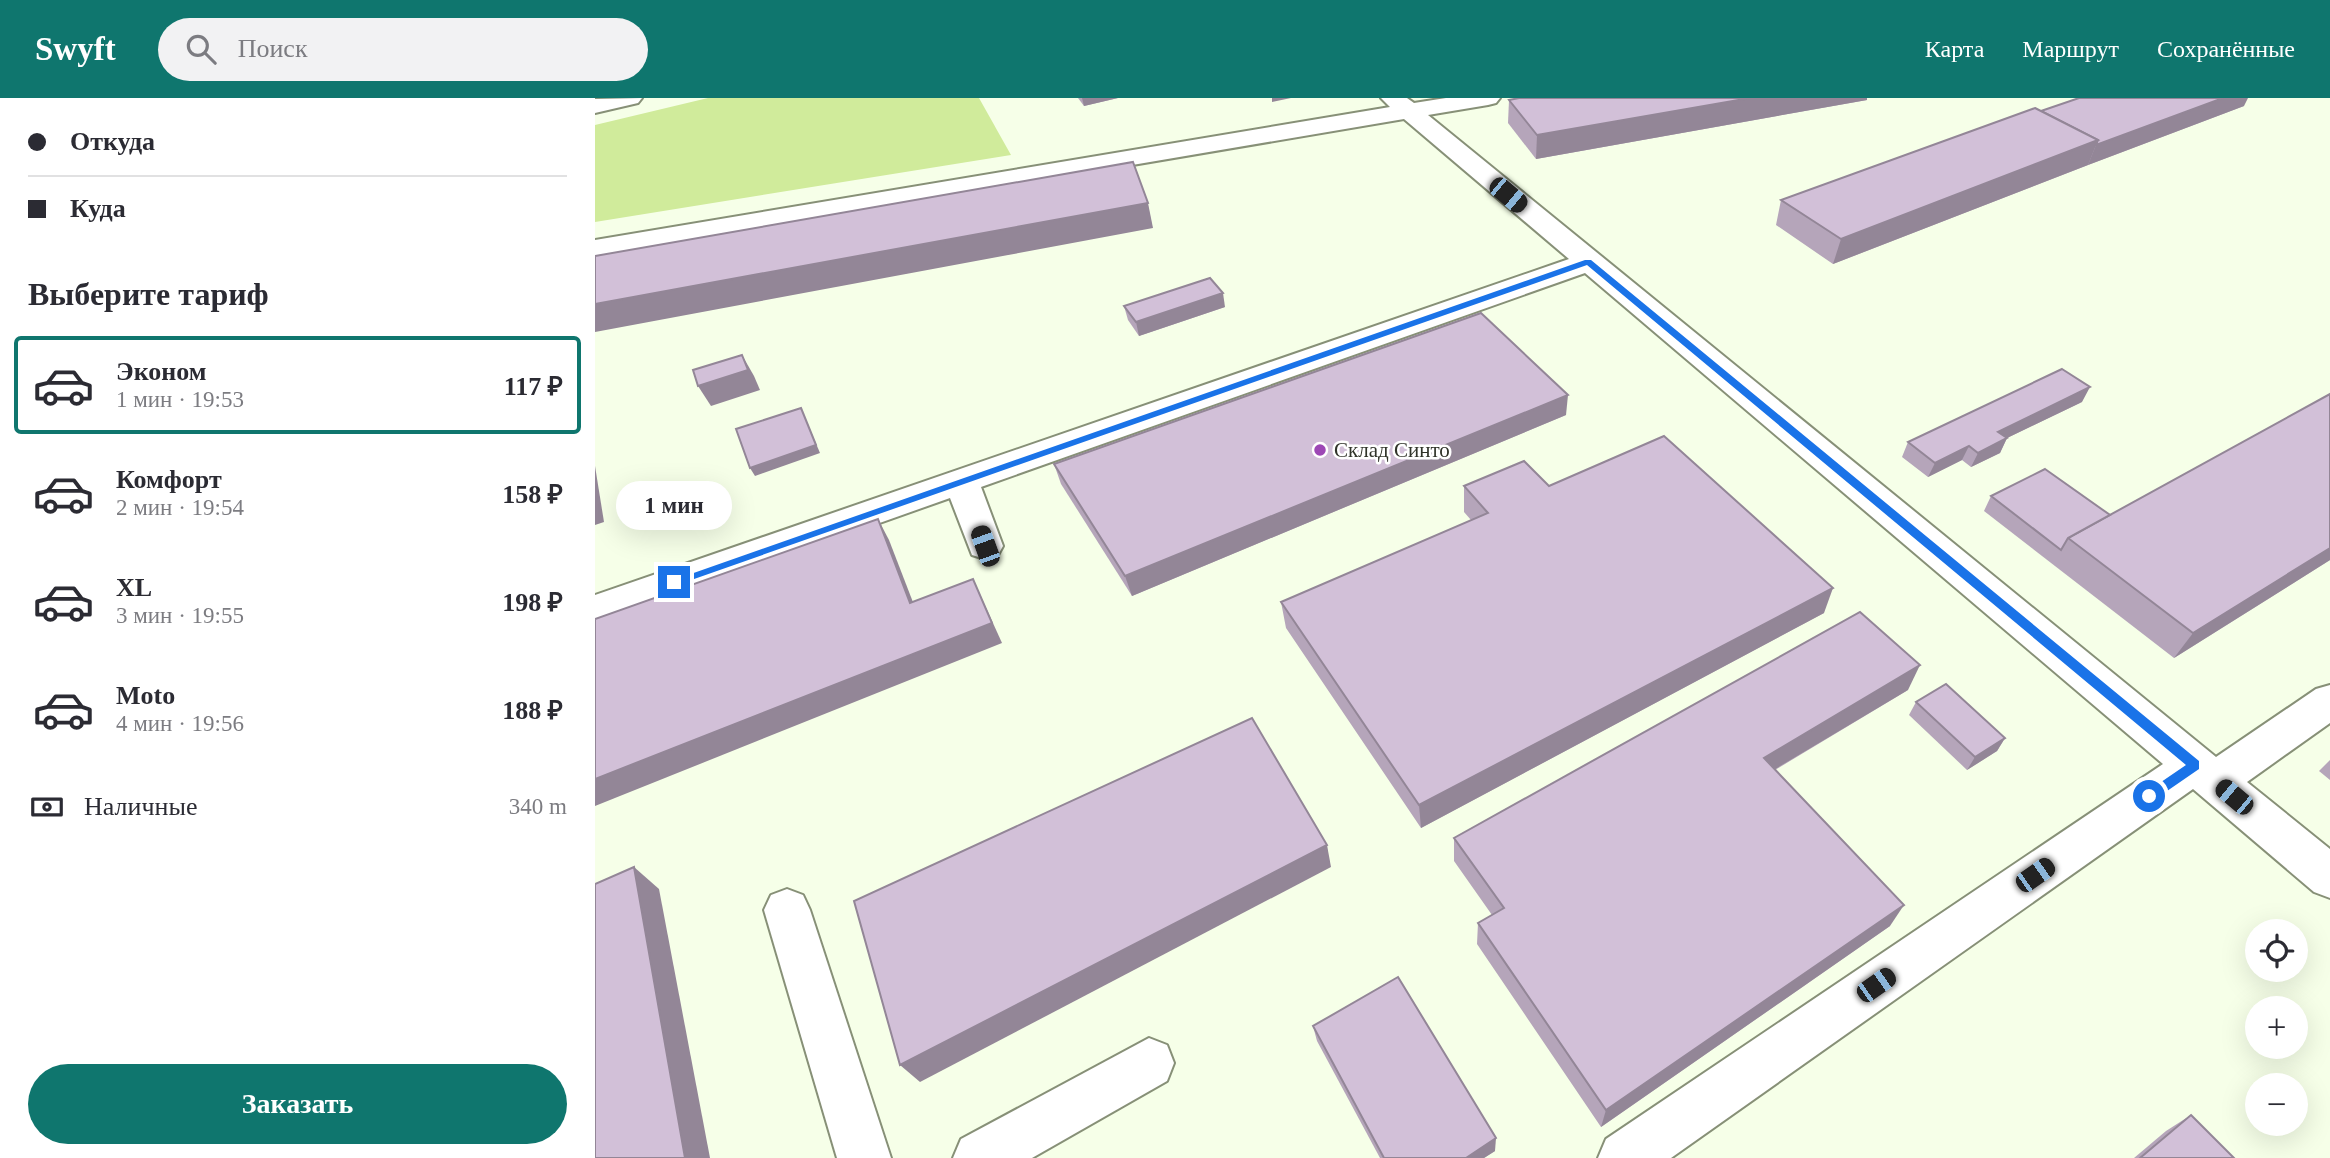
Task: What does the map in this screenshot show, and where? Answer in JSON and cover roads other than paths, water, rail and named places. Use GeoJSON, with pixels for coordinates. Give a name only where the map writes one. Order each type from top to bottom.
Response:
{"type":"FeatureCollection","features":[{"type":"Feature","properties":{"kind":"lane"},"geometry":{"type":"LineString","coordinates":[[595,106],[630,98]]}},
{"type":"Feature","properties":{"kind":"lane"},"geometry":{"type":"LineString","coordinates":[[595,248],[1400,105],[1488,98]]}},
{"type":"Feature","properties":{"kind":"lane"},"geometry":{"type":"LineString","coordinates":[[1400,105],[2330,877]]}},
{"type":"Feature","properties":{"kind":"lane"},"geometry":{"type":"LineString","coordinates":[[595,610],[1588,262]]}},
{"type":"Feature","properties":{"kind":"lane"},"geometry":{"type":"LineString","coordinates":[[962,482],[985,546]]}},
{"type":"Feature","properties":{"kind":"lane"},"geometry":{"type":"LineString","coordinates":[[1625,1158],[2205,773],[2330,701]]}},
{"type":"Feature","properties":{"kind":"lane"},"geometry":{"type":"LineString","coordinates":[[787,910],[864,1158]]}},
{"type":"Feature","properties":{"kind":"lane"},"geometry":{"type":"LineString","coordinates":[[981,1158],[1149,1063]]}},
{"type":"Feature","properties":{"kind":"place","name":"Склад Синто"},"geometry":{"type":"Point","coordinates":[1320,450]}}]}
